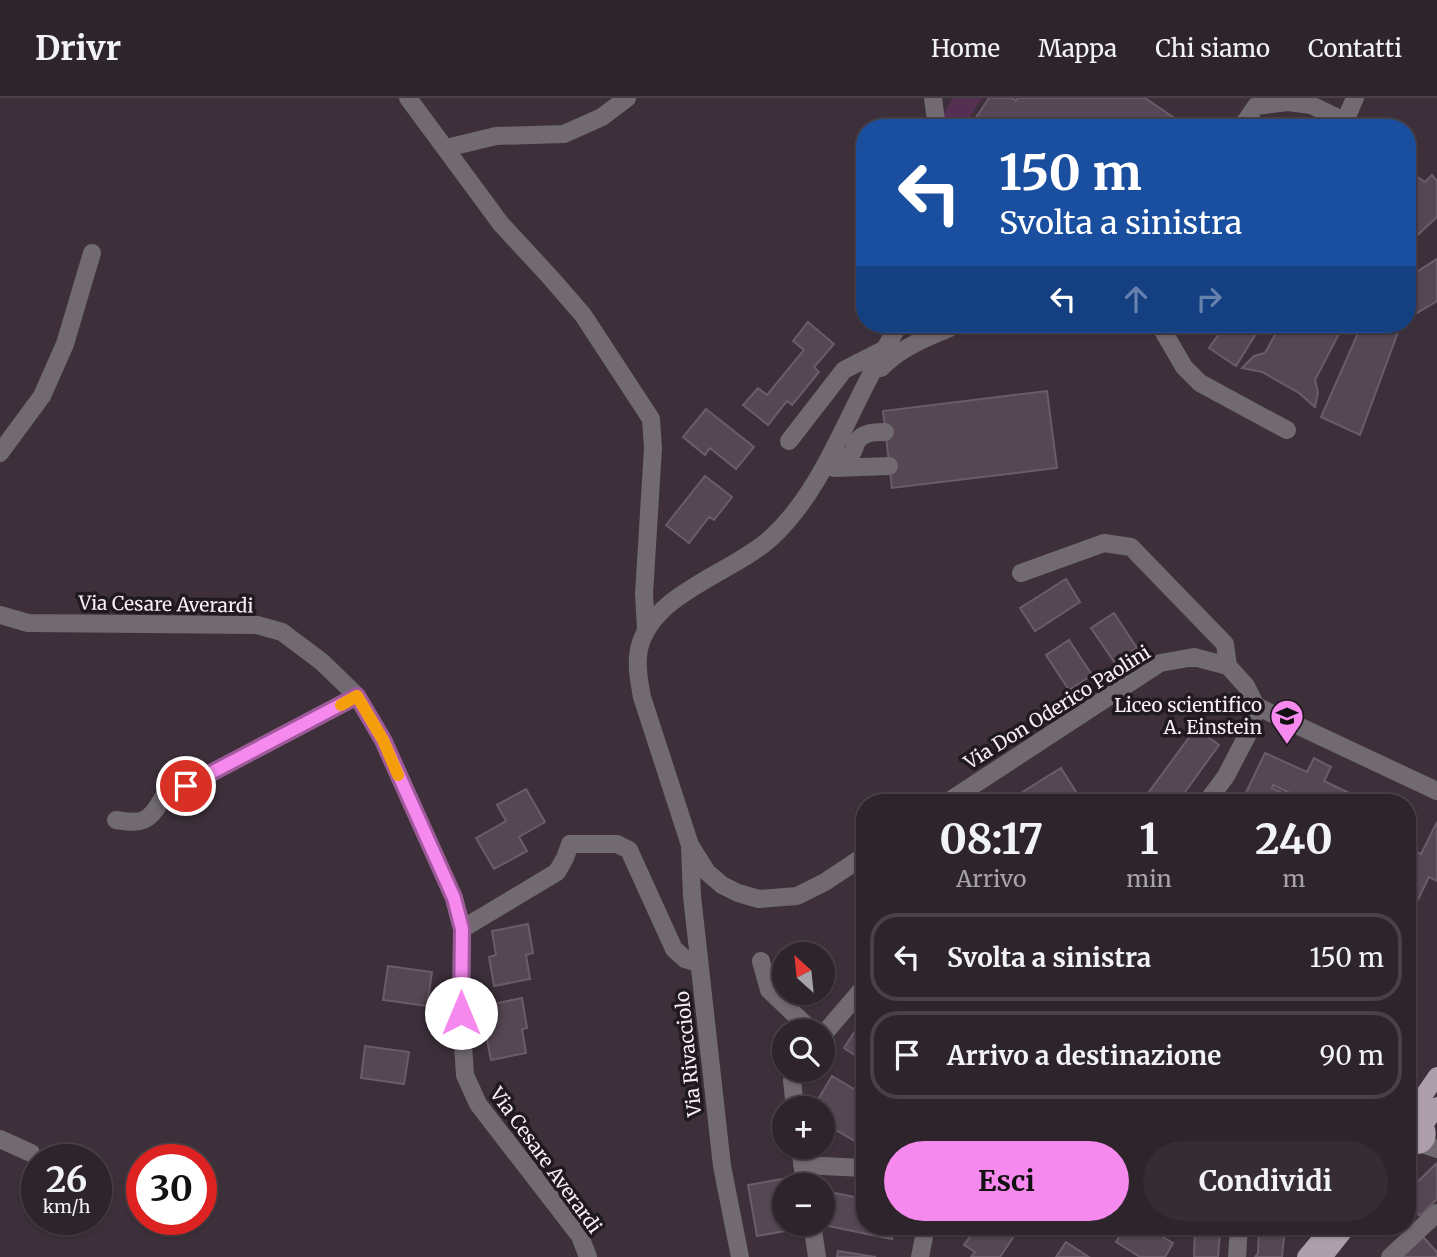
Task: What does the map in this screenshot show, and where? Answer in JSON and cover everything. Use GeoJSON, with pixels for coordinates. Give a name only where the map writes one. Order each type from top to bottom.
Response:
{"type":"FeatureCollection","features":[{"type":"Feature","properties":{"kind":"main road"},"geometry":{"type":"LineString","coordinates":[[1419,1137],[1437,1076]]}},
{"type":"Feature","properties":{"kind":"main road"},"geometry":{"type":"LineString","coordinates":[[1419,1137],[1437,1107]]}},
{"type":"Feature","properties":{"kind":"main road"},"geometry":{"type":"LineString","coordinates":[[1306,1257],[1324,1235]]}},
{"type":"Feature","properties":{"kind":"main road"},"geometry":{"type":"LineString","coordinates":[[1323,1257],[1340,1235]]}},
{"type":"Feature","properties":{"kind":"street"},"geometry":{"type":"LineString","coordinates":[[408,98],[501,224],[583,315],[651,419],[653,448],[644,594],[646,629]]}},
{"type":"Feature","properties":{"kind":"street"},"geometry":{"type":"LineString","coordinates":[[446,148],[496,136],[564,134],[602,117],[627,98]]}},
{"type":"Feature","properties":{"kind":"street"},"geometry":{"type":"LineString","coordinates":[[933,98],[936,119]]}},
{"type":"Feature","properties":{"kind":"street"},"geometry":{"type":"LineString","coordinates":[[1353,119],[1355,98]]}},
{"type":"Feature","properties":{"kind":"street"},"geometry":{"type":"LineString","coordinates":[[1247,119],[1258,102],[1288,102],[1311,105],[1341,119]]}},
{"type":"Feature","properties":{"kind":"street"},"geometry":{"type":"LineString","coordinates":[[1259,119],[1262,115],[1298,109],[1334,119]]}},
{"type":"Feature","properties":{"kind":"street"},"geometry":{"type":"LineString","coordinates":[[0,453],[42,396],[65,344],[92,253]]}},
{"type":"Feature","properties":{"kind":"street"},"geometry":{"type":"LineString","coordinates":[[856,861],[825,882],[797,896],[758,899],[722,885],[707,872],[690,845],[642,697],[638,674],[639,650],[646,629],[663,608],[752,553],[771,538],[799,506],[827,463],[866,383],[895,333]]}},
{"type":"Feature","properties":{"kind":"street"},"geometry":{"type":"LineString","coordinates":[[866,383],[891,357],[937,333]]}},
{"type":"Feature","properties":{"kind":"street"},"geometry":{"type":"LineString","coordinates":[[1164,333],[1184,367],[1200,383],[1287,430]]}},
{"type":"Feature","properties":{"kind":"street"},"geometry":{"type":"LineString","coordinates":[[789,441],[844,370],[885,349]]}},
{"type":"Feature","properties":{"kind":"street"},"geometry":{"type":"LineString","coordinates":[[827,463],[850,457],[859,438],[885,432]]}},
{"type":"Feature","properties":{"kind":"street"},"geometry":{"type":"LineString","coordinates":[[827,463],[889,466]]}},
{"type":"Feature","properties":{"kind":"street"},"geometry":{"type":"LineString","coordinates":[[1020,573],[1104,543],[1131,547],[1225,644],[1228,666],[1246,685],[1255,706],[1250,730],[1226,776],[1213,794]]}},
{"type":"Feature","properties":{"kind":"street","name":"Via Cesare Averardi"},"geometry":{"type":"LineString","coordinates":[[0,615],[28,623],[257,625],[282,632],[322,662],[357,696],[383,740],[454,898],[462,929],[461,1013],[465,1075],[478,1104],[580,1236],[588,1257]]}},
{"type":"Feature","properties":{"kind":"street","name":"Via Don Oderico Paolini"},"geometry":{"type":"LineString","coordinates":[[960,794],[1160,663],[1195,657],[1228,666]]}},
{"type":"Feature","properties":{"kind":"street"},"geometry":{"type":"LineString","coordinates":[[116,820],[136,823],[148,817],[157,809],[162,799],[357,696]]}},
{"type":"Feature","properties":{"kind":"street"},"geometry":{"type":"LineString","coordinates":[[1255,706],[1437,791]]}},
{"type":"Feature","properties":{"kind":"street"},"geometry":{"type":"LineString","coordinates":[[462,929],[557,872],[570,844],[617,844],[629,850],[674,949],[685,959],[699,962]]}},
{"type":"Feature","properties":{"kind":"street","name":"Via Rivacciolo"},"geometry":{"type":"LineString","coordinates":[[690,845],[692,895],[722,1166],[740,1257]]}},
{"type":"Feature","properties":{"kind":"street"},"geometry":{"type":"LineString","coordinates":[[761,961],[769,990],[800,1019]]}},
{"type":"Feature","properties":{"kind":"street"},"geometry":{"type":"LineString","coordinates":[[835,1021],[856,996]]}},
{"type":"Feature","properties":{"kind":"street"},"geometry":{"type":"LineString","coordinates":[[0,1139],[21,1148]]}},
{"type":"Feature","properties":{"kind":"street"},"geometry":{"type":"LineString","coordinates":[[801,1159],[803,1173]]}},
{"type":"Feature","properties":{"kind":"street"},"geometry":{"type":"LineString","coordinates":[[802,1165],[856,1168]]}},
{"type":"Feature","properties":{"kind":"street"},"geometry":{"type":"LineString","coordinates":[[1416,1233],[1437,1213]]}},
{"type":"Feature","properties":{"kind":"street"},"geometry":{"type":"LineString","coordinates":[[920,1257],[924,1235]]}},
{"type":"Feature","properties":{"kind":"street"},"geometry":{"type":"LineString","coordinates":[[1237,1257],[1238,1235]]}},
{"type":"Feature","properties":{"kind":"street"},"geometry":{"type":"LineString","coordinates":[[1390,1257],[1414,1235]]}},
{"type":"Feature","properties":{"kind":"street"},"geometry":{"type":"LineString","coordinates":[[814,1236],[817,1257]]}},
{"type":"Feature","properties":{"kind":"shaded area"},"geometry":{"type":"Polygon","coordinates":[[[953,98],[982,98],[969,119],[940,119],[953,98]]]}},
{"type":"Feature","properties":{"kind":"building"},"geometry":{"type":"Polygon","coordinates":[[[989,98],[1013,98],[1016,101],[1018,98],[1145,98],[1176,119],[975,119],[989,98]]]}},
{"type":"Feature","properties":{"kind":"building"},"geometry":{"type":"Polygon","coordinates":[[[1432,175],[1437,181],[1437,217],[1416,237],[1416,176],[1425,182],[1432,175]]]}},
{"type":"Feature","properties":{"kind":"building"},"geometry":{"type":"Polygon","coordinates":[[[1437,259],[1437,301],[1416,314],[1416,272],[1437,259]]]}},
{"type":"Feature","properties":{"kind":"building"},"geometry":{"type":"Polygon","coordinates":[[[808,322],[834,344],[814,367],[819,372],[792,405],[787,401],[768,425],[743,405],[758,388],[767,395],[804,350],[793,341],[808,322]]]}},
{"type":"Feature","properties":{"kind":"building"},"geometry":{"type":"Polygon","coordinates":[[[1220,333],[1256,333],[1236,366],[1209,348],[1220,333]]]}},
{"type":"Feature","properties":{"kind":"building"},"geometry":{"type":"Polygon","coordinates":[[[1276,333],[1339,333],[1315,380],[1318,392],[1315,407],[1299,393],[1262,372],[1242,368],[1254,356],[1265,353],[1276,333]]]}},
{"type":"Feature","properties":{"kind":"building"},"geometry":{"type":"Polygon","coordinates":[[[1358,333],[1398,333],[1360,435],[1321,417],[1358,333]]]}},
{"type":"Feature","properties":{"kind":"building"},"geometry":{"type":"Polygon","coordinates":[[[1047,391],[1057,468],[892,488],[883,411],[1047,391]]]}},
{"type":"Feature","properties":{"kind":"building"},"geometry":{"type":"Polygon","coordinates":[[[706,409],[754,447],[736,469],[710,448],[705,455],[683,437],[706,409]]]}},
{"type":"Feature","properties":{"kind":"building"},"geometry":{"type":"Polygon","coordinates":[[[705,476],[732,497],[714,520],[709,517],[689,543],[666,525],[705,476]]]}},
{"type":"Feature","properties":{"kind":"building"},"geometry":{"type":"Polygon","coordinates":[[[1066,579],[1080,602],[1035,631],[1020,608],[1066,579]]]}},
{"type":"Feature","properties":{"kind":"building"},"geometry":{"type":"Polygon","coordinates":[[[1114,613],[1137,648],[1115,663],[1091,628],[1114,613]]]}},
{"type":"Feature","properties":{"kind":"building"},"geometry":{"type":"Polygon","coordinates":[[[1069,640],[1092,675],[1069,690],[1046,655],[1069,640]]]}},
{"type":"Feature","properties":{"kind":"building"},"geometry":{"type":"Polygon","coordinates":[[[1196,728],[1219,745],[1184,794],[1147,794],[1196,728]]]}},
{"type":"Feature","properties":{"kind":"building"},"geometry":{"type":"Polygon","coordinates":[[[1265,753],[1307,772],[1314,758],[1331,767],[1324,781],[1351,794],[1292,794],[1273,785],[1272,788],[1285,794],[1245,794],[1265,753]]]}},
{"type":"Feature","properties":{"kind":"building"},"geometry":{"type":"Polygon","coordinates":[[[1061,768],[1077,794],[1019,794],[1061,768]]]}},
{"type":"Feature","properties":{"kind":"building"},"geometry":{"type":"Polygon","coordinates":[[[526,789],[545,822],[519,837],[527,851],[494,869],[476,838],[506,821],[497,805],[526,789]]]}},
{"type":"Feature","properties":{"kind":"building"},"geometry":{"type":"Polygon","coordinates":[[[1437,822],[1437,881],[1429,877],[1416,904],[1416,852],[1421,854],[1437,822]]]}},
{"type":"Feature","properties":{"kind":"building"},"geometry":{"type":"Polygon","coordinates":[[[528,924],[533,953],[526,955],[530,979],[494,986],[489,957],[496,955],[492,931],[528,924]]]}},
{"type":"Feature","properties":{"kind":"building"},"geometry":{"type":"Polygon","coordinates":[[[388,966],[432,972],[427,1006],[383,1000],[388,966]]]}},
{"type":"Feature","properties":{"kind":"building"},"geometry":{"type":"Polygon","coordinates":[[[522,998],[527,1028],[522,1029],[526,1053],[491,1060],[485,1030],[492,1029],[488,1005],[522,998]]]}},
{"type":"Feature","properties":{"kind":"building"},"geometry":{"type":"Polygon","coordinates":[[[856,1029],[856,1056],[844,1048],[856,1029]]]}},
{"type":"Feature","properties":{"kind":"building"},"geometry":{"type":"Polygon","coordinates":[[[365,1046],[409,1052],[404,1084],[361,1078],[365,1046]]]}},
{"type":"Feature","properties":{"kind":"building"},"geometry":{"type":"Polygon","coordinates":[[[835,1078],[856,1090],[855,1141],[835,1129],[835,1096],[820,1096],[828,1082],[835,1082],[835,1078]]]}},
{"type":"Feature","properties":{"kind":"building"},"geometry":{"type":"Polygon","coordinates":[[[1437,1163],[1437,1199],[1420,1216],[1416,1212],[1416,1183],[1437,1163]]]}},
{"type":"Feature","properties":{"kind":"building"},"geometry":{"type":"Polygon","coordinates":[[[772,1181],[772,1233],[757,1236],[748,1185],[772,1181]]]}},
{"type":"Feature","properties":{"kind":"building"},"geometry":{"type":"Polygon","coordinates":[[[835,1193],[856,1197],[856,1232],[835,1227],[835,1193]]]}},
{"type":"Feature","properties":{"kind":"building"},"geometry":{"type":"Polygon","coordinates":[[[872,1235],[893,1235],[892,1239],[872,1235]]]}},
{"type":"Feature","properties":{"kind":"building"},"geometry":{"type":"Polygon","coordinates":[[[971,1235],[1015,1235],[1000,1257],[971,1257],[975,1252],[964,1245],[971,1235]]]}},
{"type":"Feature","properties":{"kind":"building"},"geometry":{"type":"Polygon","coordinates":[[[1120,1235],[1160,1235],[1173,1243],[1165,1257],[1140,1257],[1116,1242],[1120,1235]]]}},
{"type":"Feature","properties":{"kind":"building"},"geometry":{"type":"Polygon","coordinates":[[[1195,1235],[1220,1235],[1218,1257],[1194,1257],[1195,1235]]]}},
{"type":"Feature","properties":{"kind":"building"},"geometry":{"type":"Polygon","coordinates":[[[1259,1235],[1284,1235],[1282,1257],[1255,1257],[1258,1253],[1259,1235]]]}},
{"type":"Feature","properties":{"kind":"building"},"geometry":{"type":"Polygon","coordinates":[[[1423,1237],[1437,1252],[1437,1257],[1402,1257],[1423,1237]]]}},
{"type":"Feature","properties":{"kind":"building"},"geometry":{"type":"Polygon","coordinates":[[[1066,1242],[1089,1257],[1056,1257],[1066,1242]]]}},
{"type":"Feature","properties":{"kind":"building"},"geometry":{"type":"Polygon","coordinates":[[[838,1251],[876,1257],[837,1257],[838,1251]]]}},
{"type":"Feature","properties":{"kind":"slow traffic"},"geometry":{"type":"LineString","coordinates":[[341,705],[357,696],[383,740],[398,775]]}},
{"type":"Feature","properties":{"kind":"place","name":"Liceo scientifico A. Einstein"},"geometry":{"type":"Point","coordinates":[1287,746]}},
{"type":"Feature","properties":{"kind":"route"},"geometry":{"type":"LineString","coordinates":[[186,786],[357,696],[383,740],[454,898],[462,929],[461,1013]]}}]}
